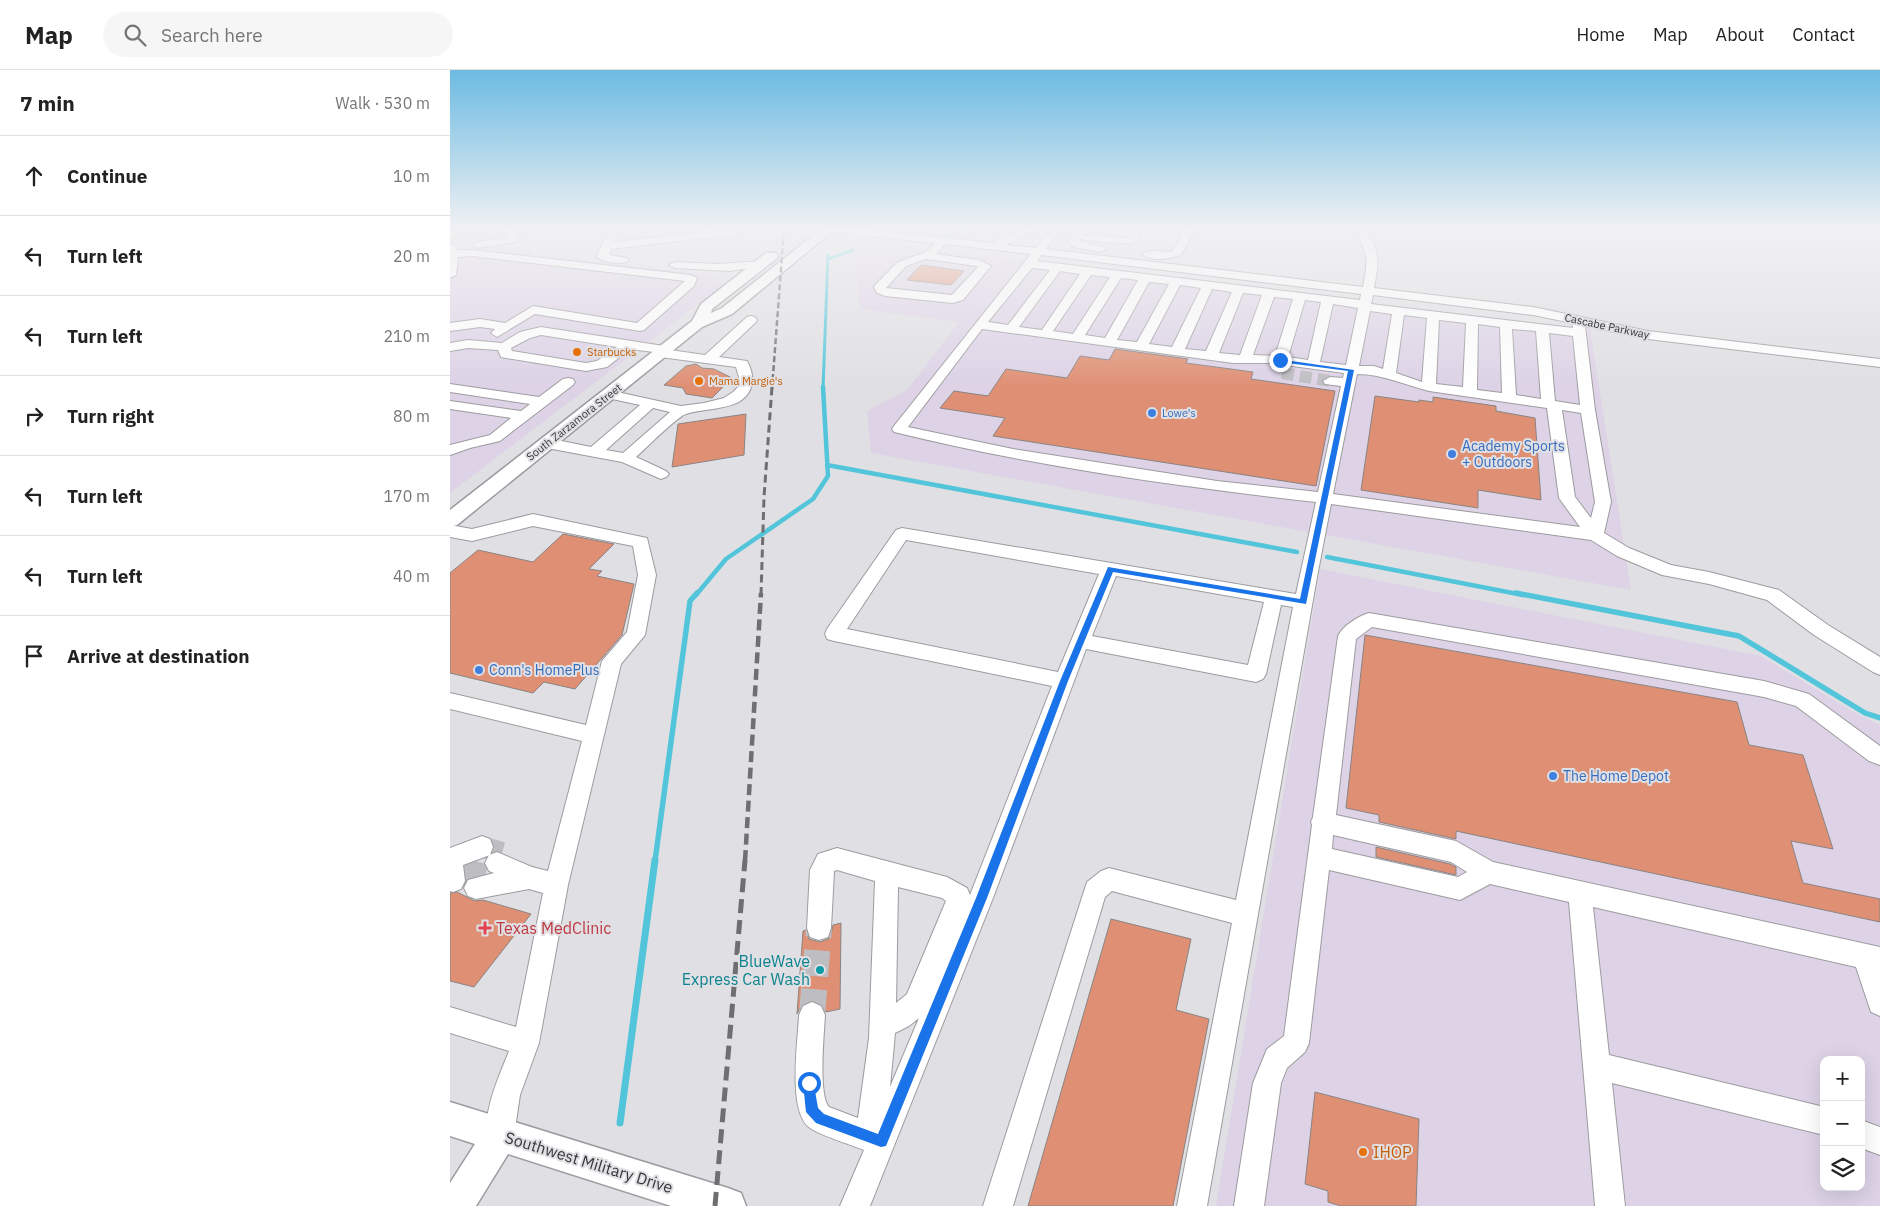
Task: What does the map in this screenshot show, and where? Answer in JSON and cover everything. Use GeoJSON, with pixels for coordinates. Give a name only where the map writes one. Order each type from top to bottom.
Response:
{"type":"FeatureCollection","features":[{"type":"Feature","properties":{"kind":"main road","name":"South Zarzamora Street"},"geometry":{"type":"LineString","coordinates":[[697,324],[706,307],[739,282]]}},
{"type":"Feature","properties":{"kind":"main road","name":"South Zarzamora Street"},"geometry":{"type":"LineString","coordinates":[[450,522],[697,324],[727,311],[763,282]]}},
{"type":"Feature","properties":{"kind":"main road","name":"Southwest Military Drive"},"geometry":{"type":"LineString","coordinates":[[450,1119],[728,1206]]}},
{"type":"Feature","properties":{"kind":"main road"},"geometry":{"type":"LineString","coordinates":[[456,1206],[500,1135]]}},
{"type":"Feature","properties":{"kind":"street"},"geometry":{"type":"LineString","coordinates":[[504,347],[506,354],[586,367],[602,364],[690,282]]}},
{"type":"Feature","properties":{"kind":"street"},"geometry":{"type":"LineString","coordinates":[[729,282],[732,287]]}},
{"type":"Feature","properties":{"kind":"street"},"geometry":{"type":"LineString","coordinates":[[885,282],[880,287],[881,290],[953,299],[959,297],[971,282]]}},
{"type":"Feature","properties":{"kind":"street"},"geometry":{"type":"LineString","coordinates":[[1015,282],[899,429],[1023,456],[1217,486],[1325,498],[1596,535]]}},
{"type":"Feature","properties":{"kind":"street"},"geometry":{"type":"LineString","coordinates":[[1046,334],[1081,282]]}},
{"type":"Feature","properties":{"kind":"street"},"geometry":{"type":"LineString","coordinates":[[1077,338],[1112,282]]}},
{"type":"Feature","properties":{"kind":"street"},"geometry":{"type":"LineString","coordinates":[[1141,346],[1176,282]]}},
{"type":"Feature","properties":{"kind":"street","name":"Cascabe Parkway"},"geometry":{"type":"LineString","coordinates":[[1271,282],[1366,301],[1532,311],[1579,326],[1880,363]]}},
{"type":"Feature","properties":{"kind":"street"},"geometry":{"type":"LineString","coordinates":[[1369,282],[1366,301],[1398,312],[1542,330],[1579,326],[1588,410],[1603,502],[1596,535]]}},
{"type":"Feature","properties":{"kind":"street"},"geometry":{"type":"LineString","coordinates":[[1177,351],[1208,286]]}},
{"type":"Feature","properties":{"kind":"street"},"geometry":{"type":"LineString","coordinates":[[1211,356],[1239,289]]}},
{"type":"Feature","properties":{"kind":"street"},"geometry":{"type":"LineString","coordinates":[[1252,359],[1269,293]]}},
{"type":"Feature","properties":{"kind":"street"},"geometry":{"type":"LineString","coordinates":[[1281,367],[1300,297]]}},
{"type":"Feature","properties":{"kind":"street"},"geometry":{"type":"LineString","coordinates":[[1312,365],[1328,300]]}},
{"type":"Feature","properties":{"kind":"street"},"geometry":{"type":"LineString","coordinates":[[478,346],[533,310],[640,327]]}},
{"type":"Feature","properties":{"kind":"street"},"geometry":{"type":"LineString","coordinates":[[1389,376],[1398,312]]}},
{"type":"Feature","properties":{"kind":"street"},"geometry":{"type":"LineString","coordinates":[[1429,387],[1433,316]]}},
{"type":"Feature","properties":{"kind":"street"},"geometry":{"type":"LineString","coordinates":[[709,359],[751,320]]}},
{"type":"Feature","properties":{"kind":"street"},"geometry":{"type":"LineString","coordinates":[[1470,393],[1472,321]]}},
{"type":"Feature","properties":{"kind":"street"},"geometry":{"type":"LineString","coordinates":[[450,327],[480,323],[507,327]]}},
{"type":"Feature","properties":{"kind":"street"},"geometry":{"type":"LineString","coordinates":[[980,325],[1211,356],[1252,359],[1266,368],[1312,365],[1343,378],[1374,370],[1429,387],[1588,410]]}},
{"type":"Feature","properties":{"kind":"street"},"geometry":{"type":"LineString","coordinates":[[1506,325],[1509,399]]}},
{"type":"Feature","properties":{"kind":"street"},"geometry":{"type":"LineString","coordinates":[[1542,330],[1551,405],[1567,498],[1596,535],[1623,552],[1668,571],[1709,578],[1773,595],[1821,630],[1880,667]]}},
{"type":"Feature","properties":{"kind":"street"},"geometry":{"type":"LineString","coordinates":[[450,347],[468,344],[504,347],[525,335],[541,331],[624,343],[742,364],[748,381],[743,392],[732,399],[710,407],[681,410],[608,394]]}},
{"type":"Feature","properties":{"kind":"street"},"geometry":{"type":"LineString","coordinates":[[450,450],[466,444],[495,438],[568,382]]}},
{"type":"Feature","properties":{"kind":"street"},"geometry":{"type":"LineString","coordinates":[[450,388],[542,402]]}},
{"type":"Feature","properties":{"kind":"street"},"geometry":{"type":"LineString","coordinates":[[594,452],[651,404]]}},
{"type":"Feature","properties":{"kind":"street"},"geometry":{"type":"LineString","coordinates":[[450,405],[524,416]]}},
{"type":"Feature","properties":{"kind":"street"},"geometry":{"type":"LineString","coordinates":[[547,443],[626,458],[681,410]]}},
{"type":"Feature","properties":{"kind":"street"},"geometry":{"type":"LineString","coordinates":[[450,522],[472,535],[533,520],[641,542],[647,575],[636,635],[612,662],[592,735],[556,884],[526,1043],[506,1095],[500,1135]]}},
{"type":"Feature","properties":{"kind":"street"},"geometry":{"type":"LineString","coordinates":[[1064,681],[834,634],[902,534],[1274,597],[1256,674],[1080,641]]}},
{"type":"Feature","properties":{"kind":"street"},"geometry":{"type":"LineString","coordinates":[[855,1206],[876,1139],[981,898],[1064,681],[1110,569]]}},
{"type":"Feature","properties":{"kind":"street"},"geometry":{"type":"LineString","coordinates":[[1249,1206],[1267,1083],[1277,1059],[1296,1043],[1346,636],[1369,620],[1764,689],[1802,700],[1879,759]]}},
{"type":"Feature","properties":{"kind":"street"},"geometry":{"type":"LineString","coordinates":[[450,700],[592,735]]}},
{"type":"Feature","properties":{"kind":"street"},"geometry":{"type":"LineString","coordinates":[[1322,822],[1456,852],[1488,872],[1873,959],[1880,1003]]}},
{"type":"Feature","properties":{"kind":"street"},"geometry":{"type":"LineString","coordinates":[[1318,857],[1460,889],[1488,872]]}},
{"type":"Feature","properties":{"kind":"street"},"geometry":{"type":"LineString","coordinates":[[819,928],[822,870],[826,862],[837,859],[947,888],[959,896],[953,916],[916,1003],[900,1017],[882,1026]]}},
{"type":"Feature","properties":{"kind":"street"},"geometry":{"type":"LineString","coordinates":[[474,865],[556,884]]}},
{"type":"Feature","properties":{"kind":"street"},"geometry":{"type":"LineString","coordinates":[[474,865],[529,878]]}},
{"type":"Feature","properties":{"kind":"street"},"geometry":{"type":"LineString","coordinates":[[876,1139],[887,872]]}},
{"type":"Feature","properties":{"kind":"street"},"geometry":{"type":"LineString","coordinates":[[998,1206],[1095,890],[1110,879],[1245,914]]}},
{"type":"Feature","properties":{"kind":"street"},"geometry":{"type":"LineString","coordinates":[[1580,892],[1610,1206]]}},
{"type":"Feature","properties":{"kind":"street"},"geometry":{"type":"LineString","coordinates":[[450,1020],[526,1043]]}},
{"type":"Feature","properties":{"kind":"street"},"geometry":{"type":"LineString","coordinates":[[1596,1066],[1820,1121]]}},
{"type":"Feature","properties":{"kind":"street"},"geometry":{"type":"LineString","coordinates":[[1865,1135],[1880,1141]]}},
{"type":"Feature","properties":{"kind":"lane"},"geometry":{"type":"LineString","coordinates":[[1011,329],[1046,282]]}},
{"type":"Feature","properties":{"kind":"lane"},"geometry":{"type":"LineString","coordinates":[[1109,342],[1143,282]]}},
{"type":"Feature","properties":{"kind":"lane"},"geometry":{"type":"LineString","coordinates":[[1176,282],[1328,300],[1366,301],[1343,378],[1325,498],[1303,602],[1192,1206]]}},
{"type":"Feature","properties":{"kind":"lane"},"geometry":{"type":"LineString","coordinates":[[626,458],[660,474]]}},
{"type":"Feature","properties":{"kind":"lane"},"geometry":{"type":"LineString","coordinates":[[1274,597],[1303,602]]}},
{"type":"Feature","properties":{"kind":"lane"},"geometry":{"type":"LineString","coordinates":[[812,1015],[809,1083],[812,1112],[820,1118],[876,1139]]}},
{"type":"Feature","properties":{"kind":"shaded area"},"geometry":{"type":"Polygon","coordinates":[[[450,282],[721,282],[722,286],[450,493],[450,282]]]}},
{"type":"Feature","properties":{"kind":"shaded area"},"geometry":{"type":"Polygon","coordinates":[[[858,282],[1205,282],[1590,329],[1631,590],[871,453],[867,411],[907,390],[959,322],[860,309],[858,282]]]}},
{"type":"Feature","properties":{"kind":"shaded area"},"geometry":{"type":"Polygon","coordinates":[[[1320,569],[1761,656],[1855,713],[1880,725],[1880,1206],[1216,1206],[1320,569]]]}},
{"type":"Feature","properties":{"kind":"building"},"geometry":{"type":"Polygon","coordinates":[[[925,282],[954,282],[951,285],[925,282]]]}},
{"type":"Feature","properties":{"kind":"building","name":"Lowe's"},"geometry":{"type":"Polygon","coordinates":[[[1115,349],[1188,359],[1186,363],[1253,372],[1251,379],[1335,391],[1316,486],[993,436],[1005,418],[940,408],[954,391],[988,396],[1006,369],[1067,378],[1080,356],[1109,360],[1115,349]]]}},
{"type":"Feature","properties":{"kind":"building","name":"Mama Margie's"},"geometry":{"type":"Polygon","coordinates":[[[696,364],[702,368],[714,369],[732,378],[712,398],[686,394],[683,388],[664,385],[686,366],[696,364]]]}},
{"type":"Feature","properties":{"kind":"building","name":"Academy Sports + Outdoors"},"geometry":{"type":"Polygon","coordinates":[[[1375,396],[1419,402],[1419,400],[1433,402],[1433,397],[1496,406],[1496,411],[1535,418],[1541,500],[1478,490],[1478,508],[1361,490],[1375,396]]]}},
{"type":"Feature","properties":{"kind":"building"},"geometry":{"type":"Polygon","coordinates":[[[746,414],[744,455],[672,467],[678,424],[746,414]]]}},
{"type":"Feature","properties":{"kind":"building"},"geometry":{"type":"Polygon","coordinates":[[[563,534],[614,544],[589,569],[602,571],[597,576],[634,584],[622,635],[575,689],[544,682],[533,693],[450,673],[450,573],[478,550],[533,562],[563,534]]]}},
{"type":"Feature","properties":{"kind":"building","name":"The Home Depot"},"geometry":{"type":"Polygon","coordinates":[[[1365,635],[1737,702],[1749,745],[1803,755],[1833,849],[1791,841],[1803,883],[1880,899],[1880,922],[1456,831],[1456,839],[1379,822],[1379,815],[1346,808],[1365,635]]]}},
{"type":"Feature","properties":{"kind":"building"},"geometry":{"type":"Polygon","coordinates":[[[1376,847],[1450,864],[1456,867],[1456,875],[1376,857],[1376,847]]]}},
{"type":"Feature","properties":{"kind":"building","name":"Texas MedClinic"},"geometry":{"type":"Polygon","coordinates":[[[457,892],[475,901],[483,900],[531,914],[474,987],[450,981],[450,893],[457,892]]]}},
{"type":"Feature","properties":{"kind":"building"},"geometry":{"type":"Polygon","coordinates":[[[1111,919],[1191,939],[1176,1010],[1209,1019],[1173,1206],[1028,1206],[1111,919]]]}},
{"type":"Feature","properties":{"kind":"building","name":"BlueWave Express Car Wash"},"geometry":{"type":"Polygon","coordinates":[[[841,923],[840,1009],[826,1012],[822,1004],[811,1000],[802,1004],[797,1014],[803,931],[806,930],[809,939],[820,942],[830,938],[833,925],[841,923]]]}},
{"type":"Feature","properties":{"kind":"building","name":"IHOP"},"geometry":{"type":"Polygon","coordinates":[[[1315,1092],[1419,1119],[1416,1206],[1341,1206],[1328,1202],[1328,1191],[1305,1184],[1315,1092]]]}},
{"type":"Feature","properties":{"kind":"waterway"},"geometry":{"type":"LineString","coordinates":[[823,388],[827,282]]}},
{"type":"Feature","properties":{"kind":"waterway"},"geometry":{"type":"LineString","coordinates":[[823,388],[827,465]]}},
{"type":"Feature","properties":{"kind":"waterway"},"geometry":{"type":"LineString","coordinates":[[696,595],[726,559],[813,499],[828,476],[827,465]]}},
{"type":"Feature","properties":{"kind":"waterway"},"geometry":{"type":"LineString","coordinates":[[827,465],[1297,552]]}},
{"type":"Feature","properties":{"kind":"waterway"},"geometry":{"type":"LineString","coordinates":[[1327,557],[1523,595]]}},
{"type":"Feature","properties":{"kind":"waterway"},"geometry":{"type":"LineString","coordinates":[[655,861],[690,601],[697,593]]}},
{"type":"Feature","properties":{"kind":"waterway"},"geometry":{"type":"LineString","coordinates":[[1516,593],[1739,636],[1865,713],[1880,718]]}},
{"type":"Feature","properties":{"kind":"waterway"},"geometry":{"type":"LineString","coordinates":[[620,1123],[655,860]]}},
{"type":"Feature","properties":{"kind":"tunnel"},"geometry":{"type":"LineString","coordinates":[[1282,373],[1330,381]]}},
{"type":"Feature","properties":{"kind":"tunnel"},"geometry":{"type":"LineString","coordinates":[[482,847],[505,853]]}},
{"type":"Feature","properties":{"kind":"tunnel"},"geometry":{"type":"LineString","coordinates":[[462,871],[485,877]]}},
{"type":"Feature","properties":{"kind":"tunnel"},"geometry":{"type":"LineString","coordinates":[[812,1015],[819,928]]}},
{"type":"Feature","properties":{"kind":"railway"},"geometry":{"type":"LineString","coordinates":[[772,389],[780,282]]}},
{"type":"Feature","properties":{"kind":"railway"},"geometry":{"type":"LineString","coordinates":[[761,595],[764,497],[772,387]]}},
{"type":"Feature","properties":{"kind":"railway"},"geometry":{"type":"LineString","coordinates":[[745,861],[761,593]]}},
{"type":"Feature","properties":{"kind":"railway"},"geometry":{"type":"LineString","coordinates":[[715,1206],[745,860]]}},
{"type":"Feature","properties":{"kind":"place","name":"Starbucks"},"geometry":{"type":"Point","coordinates":[577,352]}},
{"type":"Feature","properties":{"kind":"place","name":"Mama Margie's"},"geometry":{"type":"Point","coordinates":[699,381]}},
{"type":"Feature","properties":{"kind":"place","name":"Lowe's"},"geometry":{"type":"Point","coordinates":[1152,413]}},
{"type":"Feature","properties":{"kind":"place","name":"Academy Sports + Outdoors"},"geometry":{"type":"Point","coordinates":[1452,454]}},
{"type":"Feature","properties":{"kind":"place","name":"Conn's HomePlus"},"geometry":{"type":"Point","coordinates":[479,670]}},
{"type":"Feature","properties":{"kind":"place","name":"The Home Depot"},"geometry":{"type":"Point","coordinates":[1553,776]}},
{"type":"Feature","properties":{"kind":"place","name":"Texas MedClinic"},"geometry":{"type":"Point","coordinates":[485,928]}},
{"type":"Feature","properties":{"kind":"place","name":"BlueWave Express Car Wash"},"geometry":{"type":"Point","coordinates":[820,970]}},
{"type":"Feature","properties":{"kind":"place","name":"IHOP"},"geometry":{"type":"Point","coordinates":[1363,1152]}},
{"type":"Feature","properties":{"kind":"route"},"geometry":{"type":"LineString","coordinates":[[809,1083],[812,1112],[820,1118],[881,1141],[981,898],[1064,681],[1110,569],[1303,602],[1351,370],[1280,360]]}}]}
